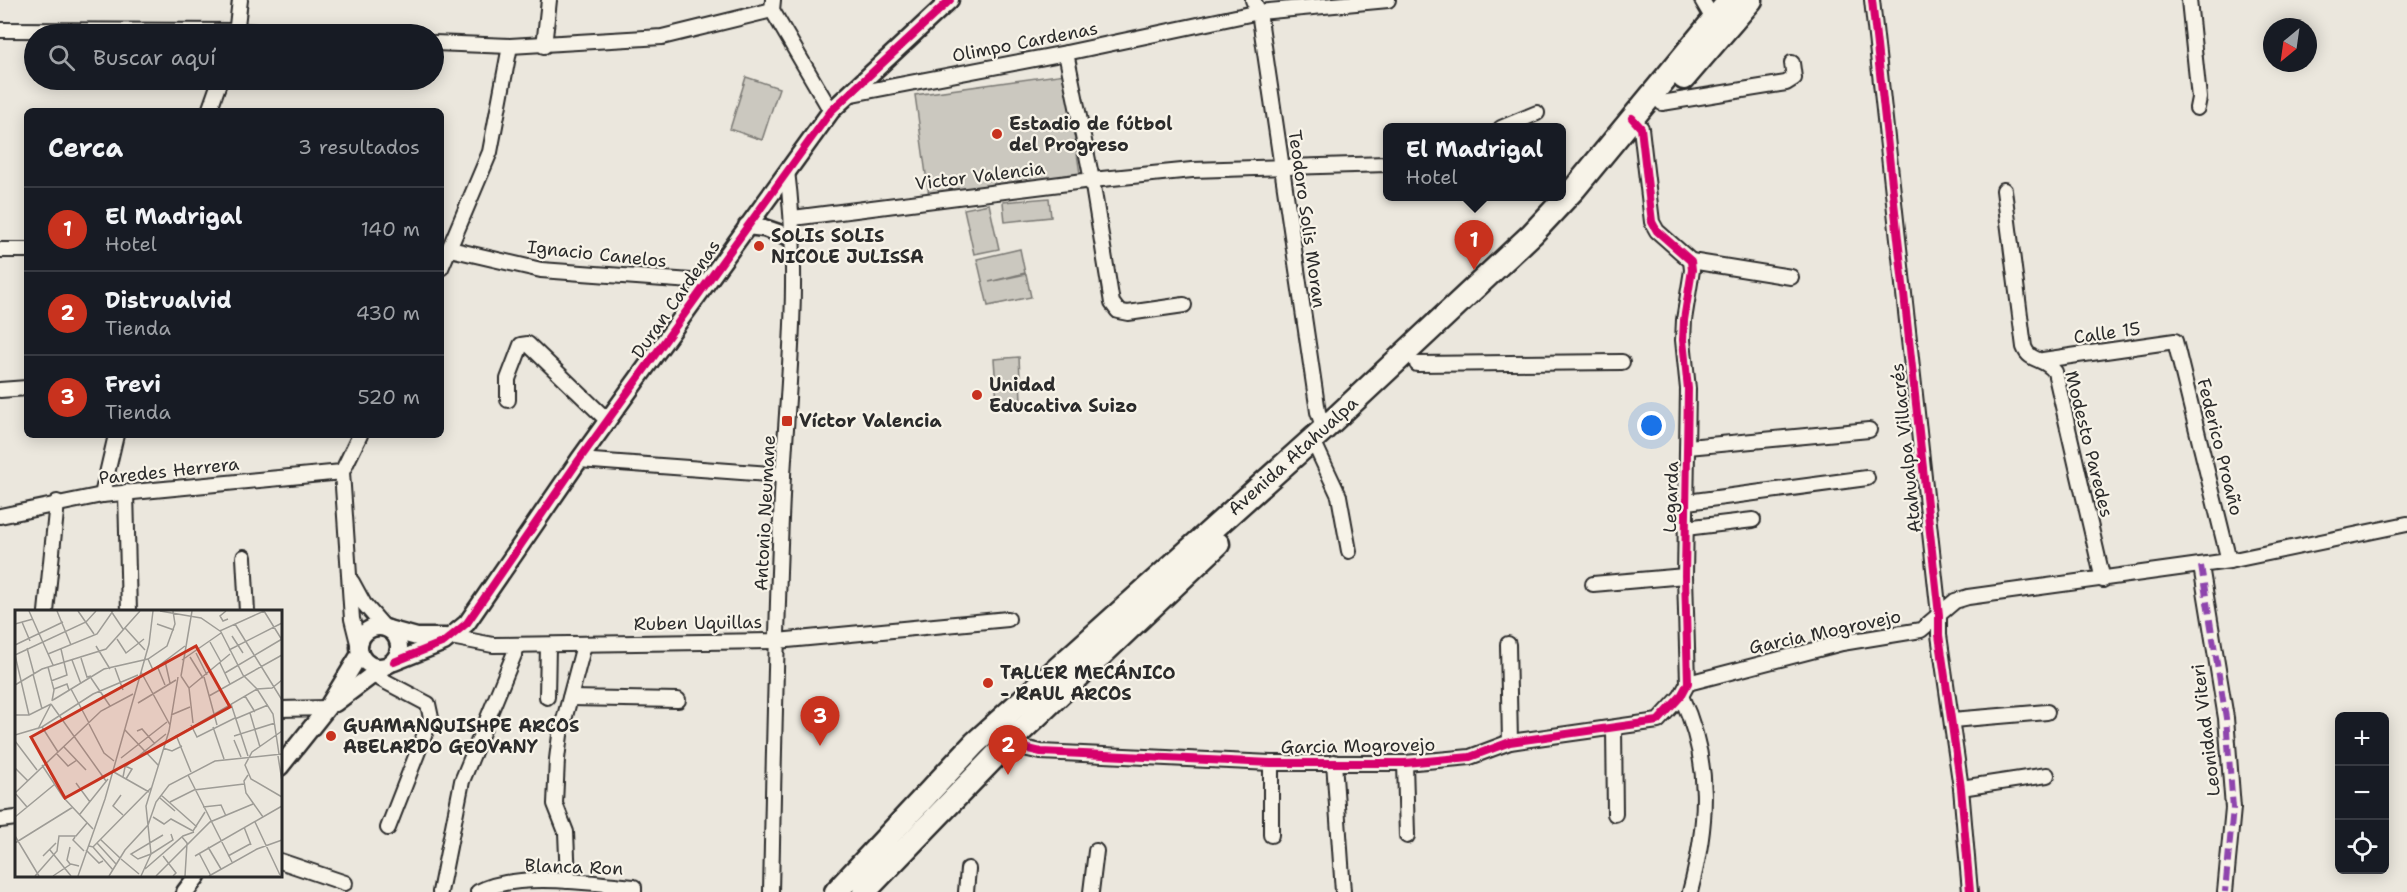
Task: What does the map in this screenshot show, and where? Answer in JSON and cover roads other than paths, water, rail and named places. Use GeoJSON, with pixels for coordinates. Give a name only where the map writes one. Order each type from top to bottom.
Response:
{"type":"FeatureCollection","features":[{"type":"Feature","properties":{"kind":"highway","name":"Avenida Atahualpa"},"geometry":{"type":"LineString","coordinates":[[864,892],[1007,744],[1257,510],[1320,439],[1417,364],[1555,224],[1636,123],[1708,10],[1730,0]]}},
{"type":"Feature","properties":{"kind":"highway","name":"Avenida Atahualpa"},"geometry":{"type":"LineString","coordinates":[[1566,198],[1636,123],[1662,103],[1751,0]]}},
{"type":"Feature","properties":{"kind":"highway","name":"Avenida Atahualpa"},"geometry":{"type":"LineString","coordinates":[[836,892],[975,743],[1320,439],[1532,234],[1563,201]]}},
{"type":"Feature","properties":{"kind":"street"},"geometry":{"type":"LineString","coordinates":[[237,24],[240,0]]}},
{"type":"Feature","properties":{"kind":"street"},"geometry":{"type":"LineString","coordinates":[[544,46],[549,0]]}},
{"type":"Feature","properties":{"kind":"street","name":"Duran Cardenas"},"geometry":{"type":"LineString","coordinates":[[452,637],[467,623],[705,282],[831,111],[950,0]]}},
{"type":"Feature","properties":{"kind":"street","name":"Olimpo Cardenas"},"geometry":{"type":"LineString","coordinates":[[848,95],[1066,53],[1256,6],[1388,0]]}},
{"type":"Feature","properties":{"kind":"street","name":"Atahualpa Villacrés"},"geometry":{"type":"LineString","coordinates":[[1872,0],[1939,615],[1939,635],[1961,788],[1970,892]]}},
{"type":"Feature","properties":{"kind":"street"},"geometry":{"type":"LineString","coordinates":[[2189,0],[2199,98],[2197,108]]}},
{"type":"Feature","properties":{"kind":"street"},"geometry":{"type":"LineString","coordinates":[[444,43],[544,46],[662,37],[772,5],[831,111]]}},
{"type":"Feature","properties":{"kind":"street","name":"Teodoro Solis Moran"},"geometry":{"type":"LineString","coordinates":[[1256,6],[1320,439],[1340,496],[1349,551]]}},
{"type":"Feature","properties":{"kind":"street"},"geometry":{"type":"LineString","coordinates":[[0,30],[24,30]]}},
{"type":"Feature","properties":{"kind":"street"},"geometry":{"type":"LineString","coordinates":[[444,262],[490,152],[510,46]]}},
{"type":"Feature","properties":{"kind":"street"},"geometry":{"type":"LineString","coordinates":[[1066,53],[1092,180],[1112,303],[1118,311],[1128,313],[1184,305]]}},
{"type":"Feature","properties":{"kind":"street"},"geometry":{"type":"LineString","coordinates":[[1662,103],[1786,83],[1794,78],[1792,63]]}},
{"type":"Feature","properties":{"kind":"street"},"geometry":{"type":"LineString","coordinates":[[210,108],[216,90]]}},
{"type":"Feature","properties":{"kind":"street"},"geometry":{"type":"LineString","coordinates":[[1513,123],[1537,113]]}},
{"type":"Feature","properties":{"kind":"street"},"geometry":{"type":"LineString","coordinates":[[1636,123],[1652,222],[1657,231],[1691,261],[1791,277]]}},
{"type":"Feature","properties":{"kind":"street","name":"Victor Valencia"},"geometry":{"type":"LineString","coordinates":[[793,218],[1092,180],[1192,170],[1383,164]]}},
{"type":"Feature","properties":{"kind":"street","name":"Antonio Neumane"},"geometry":{"type":"LineString","coordinates":[[771,892],[777,641],[783,475],[790,365],[793,238],[787,171]]}},
{"type":"Feature","properties":{"kind":"street","name":"Modesto Paredes"},"geometry":{"type":"LineString","coordinates":[[2004,190],[2024,347],[2026,354],[2043,360],[2055,372],[2103,580]]}},
{"type":"Feature","properties":{"kind":"street"},"geometry":{"type":"LineString","coordinates":[[747,226],[764,228],[793,238]]}},
{"type":"Feature","properties":{"kind":"street","name":"Ignacio Canelos"},"geometry":{"type":"LineString","coordinates":[[450,249],[541,270],[705,282]]}},
{"type":"Feature","properties":{"kind":"street"},"geometry":{"type":"LineString","coordinates":[[0,250],[24,250]]}},
{"type":"Feature","properties":{"kind":"street","name":"Legarda"},"geometry":{"type":"LineString","coordinates":[[1688,683],[1684,576],[1688,389],[1683,340],[1692,270],[1691,261]]}},
{"type":"Feature","properties":{"kind":"street","name":"Calle 15"},"geometry":{"type":"LineString","coordinates":[[2043,360],[2175,341]]}},
{"type":"Feature","properties":{"kind":"street","name":"Federico Proaño"},"geometry":{"type":"LineString","coordinates":[[2175,341],[2229,561]]}},
{"type":"Feature","properties":{"kind":"street"},"geometry":{"type":"LineString","coordinates":[[508,400],[508,379],[521,345],[528,344],[608,421]]}},
{"type":"Feature","properties":{"kind":"street"},"geometry":{"type":"LineString","coordinates":[[1417,364],[1622,362]]}},
{"type":"Feature","properties":{"kind":"street"},"geometry":{"type":"LineString","coordinates":[[0,390],[24,388]]}},
{"type":"Feature","properties":{"kind":"street"},"geometry":{"type":"LineString","coordinates":[[1688,447],[1869,430]]}},
{"type":"Feature","properties":{"kind":"street"},"geometry":{"type":"LineString","coordinates":[[102,495],[115,438]]}},
{"type":"Feature","properties":{"kind":"street"},"geometry":{"type":"LineString","coordinates":[[359,438],[342,472],[352,619],[359,651],[372,666],[383,668],[429,704],[430,710],[430,718],[388,828]]}},
{"type":"Feature","properties":{"kind":"street"},"geometry":{"type":"LineString","coordinates":[[579,460],[783,475]]}},
{"type":"Feature","properties":{"kind":"street","name":"Paredes Herrera"},"geometry":{"type":"LineString","coordinates":[[0,516],[57,502],[102,495],[342,472]]}},
{"type":"Feature","properties":{"kind":"street"},"geometry":{"type":"LineString","coordinates":[[1687,502],[1867,478]]}},
{"type":"Feature","properties":{"kind":"street"},"geometry":{"type":"LineString","coordinates":[[126,492],[129,610]]}},
{"type":"Feature","properties":{"kind":"street"},"geometry":{"type":"LineString","coordinates":[[46,610],[57,502]]}},
{"type":"Feature","properties":{"kind":"street"},"geometry":{"type":"LineString","coordinates":[[1685,528],[1753,520]]}},
{"type":"Feature","properties":{"kind":"street","name":"Garcia Mogrovejo"},"geometry":{"type":"LineString","coordinates":[[1007,744],[1041,752],[1271,763],[1405,763],[1470,757],[1510,742],[1658,721],[1681,696],[1688,683],[1842,643],[1921,630],[1954,601],[1968,597],[2201,566],[2407,524]]}},
{"type":"Feature","properties":{"kind":"street"},"geometry":{"type":"LineString","coordinates":[[244,557],[247,610]]}},
{"type":"Feature","properties":{"kind":"street","name":"Leonidad Viteri"},"geometry":{"type":"LineString","coordinates":[[2201,566],[2226,718],[2233,797],[2225,892]]}},
{"type":"Feature","properties":{"kind":"street"},"geometry":{"type":"LineString","coordinates":[[1593,584],[1684,576]]}},
{"type":"Feature","properties":{"kind":"street"},"geometry":{"type":"LineString","coordinates":[[350,577],[364,604],[386,628],[394,633],[400,648],[383,668]]}},
{"type":"Feature","properties":{"kind":"street","name":"Ruben Uquillas"},"geometry":{"type":"LineString","coordinates":[[452,637],[478,643],[518,645],[777,641],[1008,619]]}},
{"type":"Feature","properties":{"kind":"street"},"geometry":{"type":"LineString","coordinates":[[282,764],[327,708],[359,651],[362,636],[366,631],[378,627],[417,637],[452,637]]}},
{"type":"Feature","properties":{"kind":"street"},"geometry":{"type":"LineString","coordinates":[[282,709],[327,708],[383,668],[452,637]]}},
{"type":"Feature","properties":{"kind":"street"},"geometry":{"type":"LineString","coordinates":[[1508,644],[1510,742]]}},
{"type":"Feature","properties":{"kind":"street"},"geometry":{"type":"LineString","coordinates":[[440,892],[462,781],[518,645]]}},
{"type":"Feature","properties":{"kind":"street"},"geometry":{"type":"LineString","coordinates":[[547,697],[548,645]]}},
{"type":"Feature","properties":{"kind":"street"},"geometry":{"type":"LineString","coordinates":[[568,881],[566,832],[555,804],[560,735],[584,645]]}},
{"type":"Feature","properties":{"kind":"street"},"geometry":{"type":"LineString","coordinates":[[1681,696],[1689,713],[1702,757],[1704,820],[1689,892]]}},
{"type":"Feature","properties":{"kind":"street"},"geometry":{"type":"LineString","coordinates":[[570,698],[678,700]]}},
{"type":"Feature","properties":{"kind":"street"},"geometry":{"type":"LineString","coordinates":[[1952,720],[2047,712]]}},
{"type":"Feature","properties":{"kind":"street"},"geometry":{"type":"LineString","coordinates":[[1614,728],[1615,814]]}},
{"type":"Feature","properties":{"kind":"street"},"geometry":{"type":"LineString","coordinates":[[1334,762],[1343,892]]}},
{"type":"Feature","properties":{"kind":"street"},"geometry":{"type":"LineString","coordinates":[[1271,763],[1271,835]]}},
{"type":"Feature","properties":{"kind":"street"},"geometry":{"type":"LineString","coordinates":[[1405,763],[1407,836]]}},
{"type":"Feature","properties":{"kind":"street"},"geometry":{"type":"LineString","coordinates":[[1961,788],[2047,775]]}},
{"type":"Feature","properties":{"kind":"street"},"geometry":{"type":"LineString","coordinates":[[0,820],[15,818]]}},
{"type":"Feature","properties":{"kind":"street"},"geometry":{"type":"LineString","coordinates":[[1091,892],[1096,851]]}},
{"type":"Feature","properties":{"kind":"street"},"geometry":{"type":"LineString","coordinates":[[282,862],[345,883]]}},
{"type":"Feature","properties":{"kind":"street"},"geometry":{"type":"LineString","coordinates":[[966,892],[968,869]]}},
{"type":"Feature","properties":{"kind":"street"},"geometry":{"type":"LineString","coordinates":[[185,892],[196,877]]}},
{"type":"Feature","properties":{"kind":"street","name":"Blanca Ron"},"geometry":{"type":"LineString","coordinates":[[478,892],[526,880],[568,881],[634,890]]}},
{"type":"Feature","properties":{"kind":"place","name":"Estadio de fútbol del Progreso"},"geometry":{"type":"Point","coordinates":[997,134]}},
{"type":"Feature","properties":{"kind":"place","name":"SOLIS SOLIS NICOLE JULISSA"},"geometry":{"type":"Point","coordinates":[759,246]}},
{"type":"Feature","properties":{"kind":"place","name":"El Madrigal"},"geometry":{"type":"Point","coordinates":[1474,270]}},
{"type":"Feature","properties":{"kind":"place","name":"Unidad Educativa Suizo"},"geometry":{"type":"Point","coordinates":[977,395]}},
{"type":"Feature","properties":{"kind":"place","name":"Víctor Valencia"},"geometry":{"type":"Point","coordinates":[787,421]}},
{"type":"Feature","properties":{"kind":"place","name":"TALLER MECÁNICO - RAUL ARCOS"},"geometry":{"type":"Point","coordinates":[988,683]}},
{"type":"Feature","properties":{"kind":"place","name":"GUAMANQUISHPE ARCOS ABELARDO GEOVANY"},"geometry":{"type":"Point","coordinates":[331,736]}},
{"type":"Feature","properties":{"kind":"place","name":"Frevi"},"geometry":{"type":"Point","coordinates":[820,746]}},
{"type":"Feature","properties":{"kind":"place","name":"Distrualvid"},"geometry":{"type":"Point","coordinates":[1008,775]}}]}
